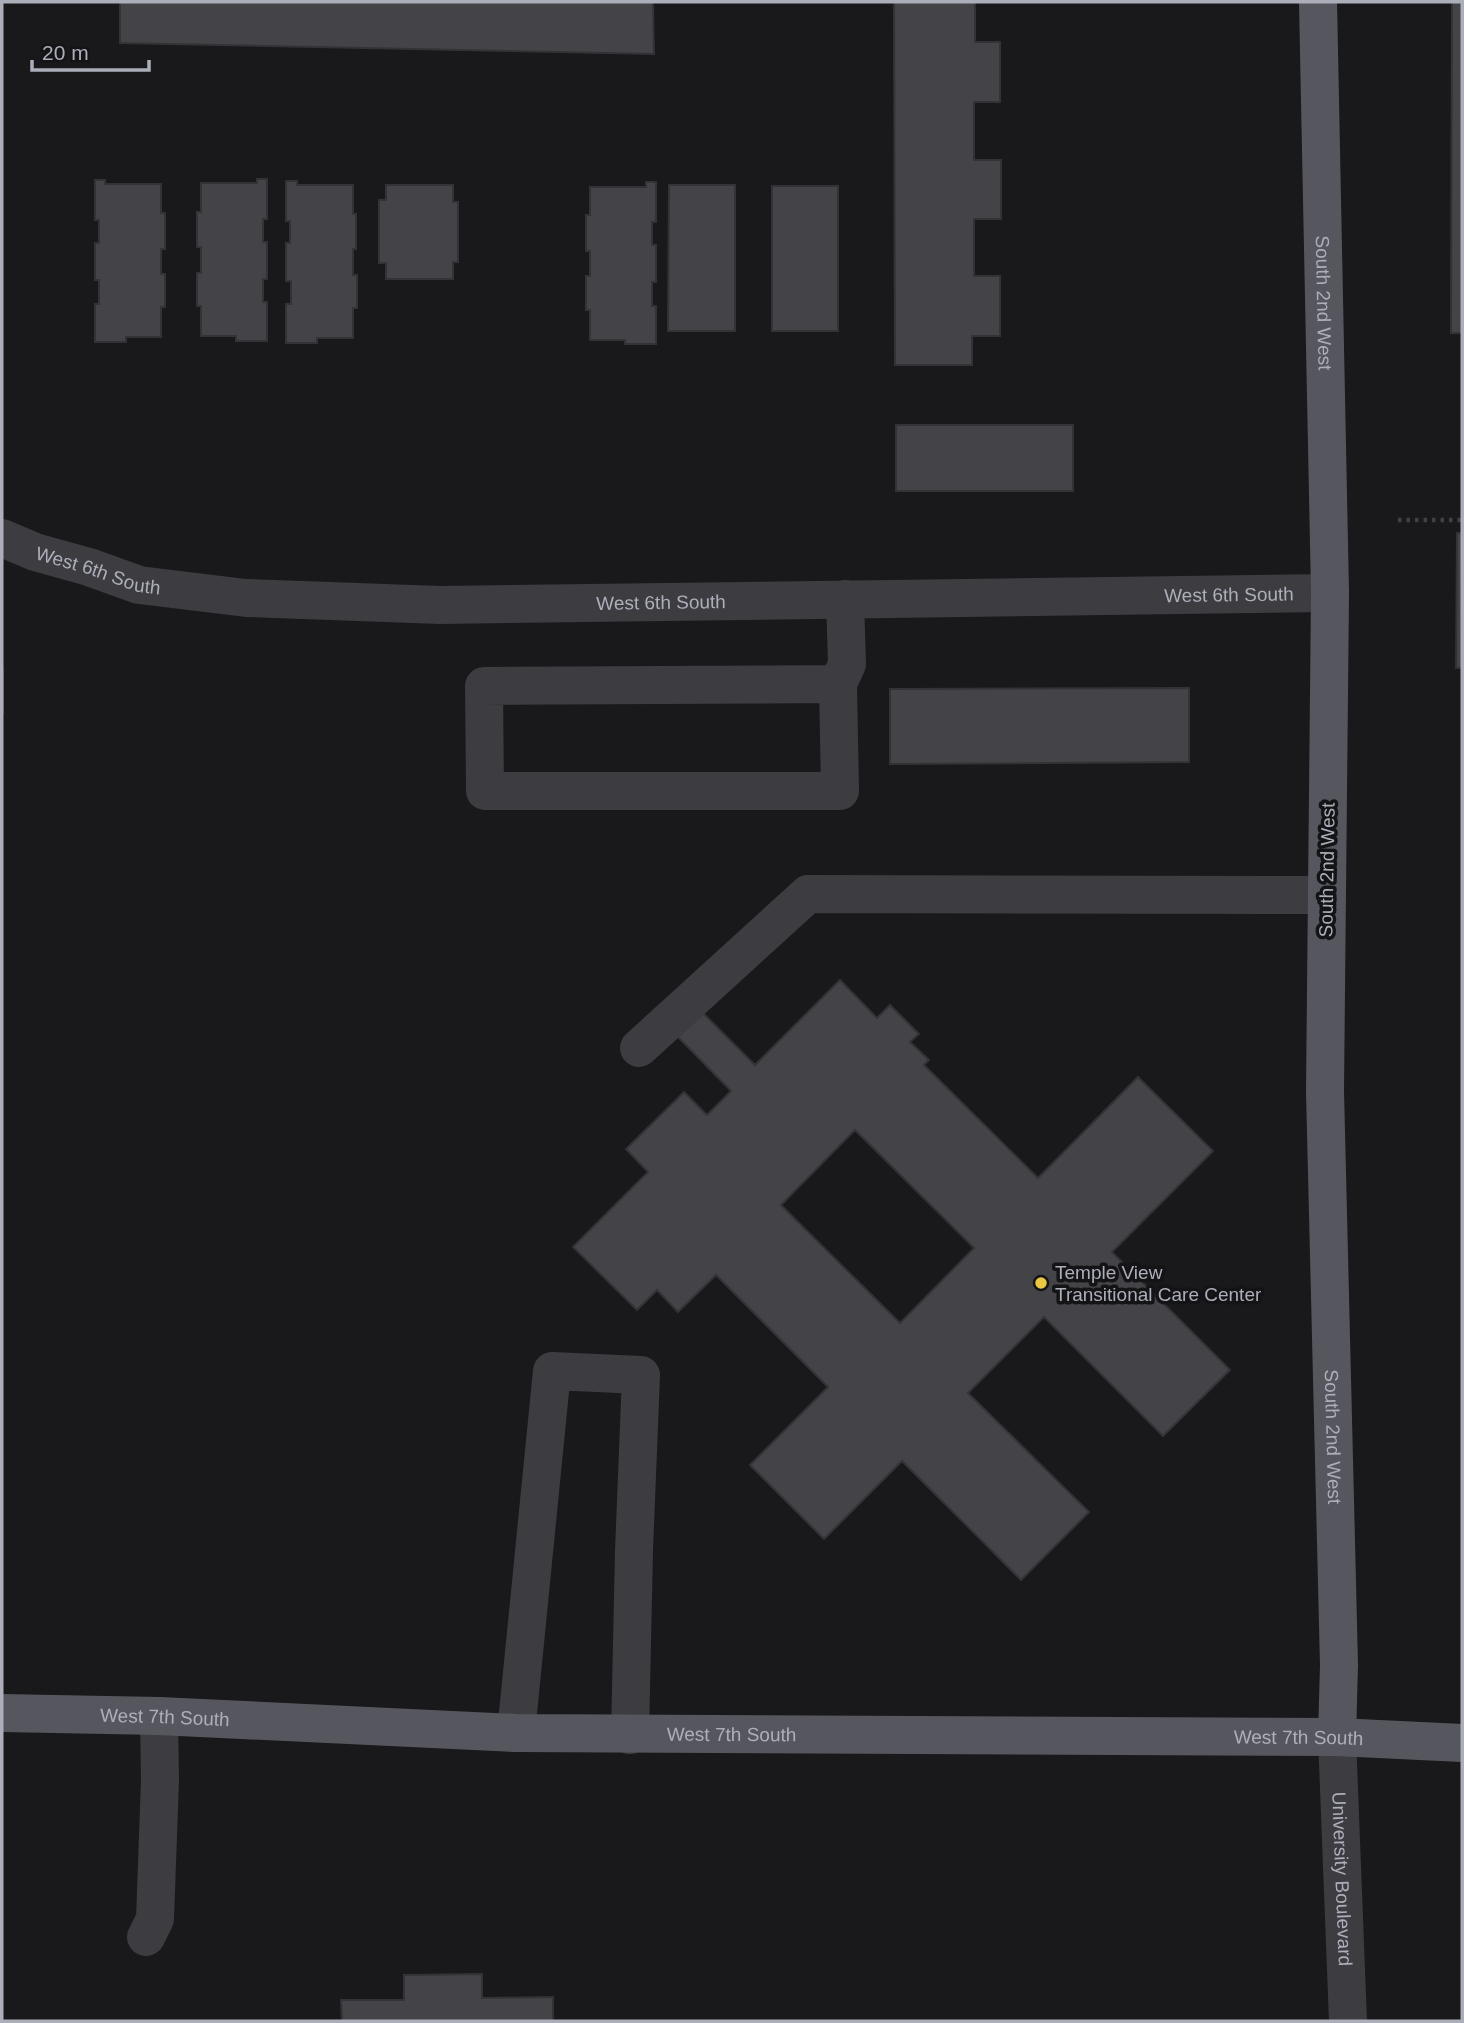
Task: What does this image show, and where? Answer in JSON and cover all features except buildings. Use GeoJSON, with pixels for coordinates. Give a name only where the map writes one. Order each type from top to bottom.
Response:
{"type":"FeatureCollection","features":[{"type":"Feature","properties":{"kind":"main road","name":"South 2nd West"},"geometry":{"type":"LineString","coordinates":[[1318,2],[1330,593],[1325,1091],[1339,1665],[1337,1737]]}},
{"type":"Feature","properties":{"kind":"main road","name":"West 7th South"},"geometry":{"type":"LineString","coordinates":[[2,1713],[159,1716],[516,1733],[1337,1737],[1462,1744]]}},
{"type":"Feature","properties":{"kind":"street","name":"West 6th South"},"geometry":{"type":"LineString","coordinates":[[2,538],[35,552],[139,585],[246,598],[439,605],[1330,593]]}},
{"type":"Feature","properties":{"kind":"street"},"geometry":{"type":"LineString","coordinates":[[838,684],[484,686],[485,791],[840,790],[838,684],[846,664],[845,599]]}},
{"type":"Feature","properties":{"kind":"street"},"geometry":{"type":"LineString","coordinates":[[639,1048],[808,894],[1327,895]]}},
{"type":"Feature","properties":{"kind":"street"},"geometry":{"type":"LineString","coordinates":[[516,1733],[552,1371],[641,1375],[634,1551],[631,1735]]}},
{"type":"Feature","properties":{"kind":"street"},"geometry":{"type":"LineString","coordinates":[[146,1937],[155,1919],[160,1780],[159,1716]]}},
{"type":"Feature","properties":{"kind":"street","name":"University Boulevard"},"geometry":{"type":"LineString","coordinates":[[1337,1737],[1348,2021]]}},
{"type":"Feature","properties":{"kind":"path"},"geometry":{"type":"LineString","coordinates":[[1398,520],[1462,520]]}},
{"type":"Feature","properties":{"kind":"place","name":"Temple View Transitional Care Center"},"geometry":{"type":"Point","coordinates":[1041,1283]}}]}
